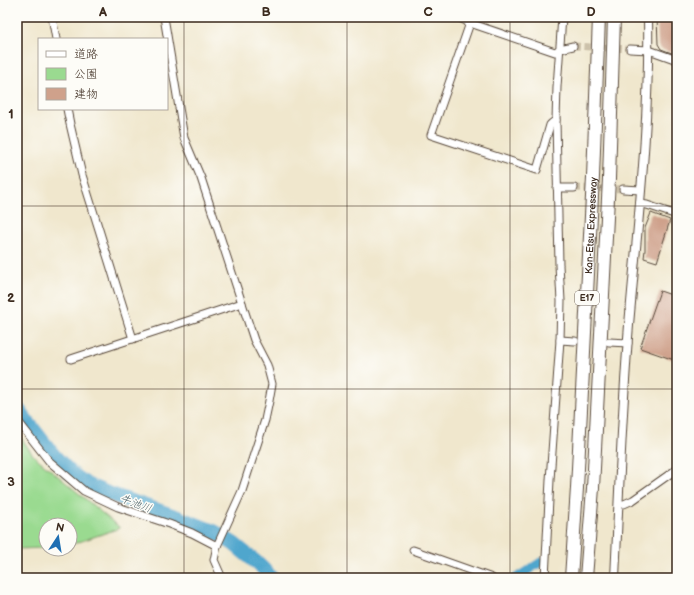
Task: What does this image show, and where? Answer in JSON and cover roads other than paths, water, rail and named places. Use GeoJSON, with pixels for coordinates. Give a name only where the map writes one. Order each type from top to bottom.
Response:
{"type":"FeatureCollection","features":[{"type":"Feature","properties":{"kind":"highway","name":"Kan-Etsu Expressway"},"geometry":{"type":"LineString","coordinates":[[571,578],[592,200],[599,17]]}},
{"type":"Feature","properties":{"kind":"highway","name":"Kan-Etsu Expressway"},"geometry":{"type":"LineString","coordinates":[[586,578],[593,488],[609,179],[614,17]]}},
{"type":"Feature","properties":{"kind":"street"},"geometry":{"type":"LineString","coordinates":[[52,17],[56,38]]}},
{"type":"Feature","properties":{"kind":"street"},"geometry":{"type":"LineString","coordinates":[[164,17],[167,38]]}},
{"type":"Feature","properties":{"kind":"street"},"geometry":{"type":"LineString","coordinates":[[458,17],[472,20],[555,52],[560,49],[573,46]]}},
{"type":"Feature","properties":{"kind":"street"},"geometry":{"type":"LineString","coordinates":[[545,578],[560,340],[561,301],[556,120],[562,17]]}},
{"type":"Feature","properties":{"kind":"street"},"geometry":{"type":"LineString","coordinates":[[615,578],[628,343],[647,110],[649,50],[648,17]]}},
{"type":"Feature","properties":{"kind":"street"},"geometry":{"type":"LineString","coordinates":[[472,20],[431,135],[537,170],[550,125],[556,120]]}},
{"type":"Feature","properties":{"kind":"street"},"geometry":{"type":"LineString","coordinates":[[168,41],[184,138],[201,178],[254,340],[267,365],[272,384],[265,420],[242,491],[218,544],[214,560],[222,578]]}},
{"type":"Feature","properties":{"kind":"street"},"geometry":{"type":"LineString","coordinates":[[630,49],[649,50],[677,60]]}},
{"type":"Feature","properties":{"kind":"street"},"geometry":{"type":"LineString","coordinates":[[67,110],[82,174],[133,339]]}},
{"type":"Feature","properties":{"kind":"street"},"geometry":{"type":"LineString","coordinates":[[557,188],[574,188]]}},
{"type":"Feature","properties":{"kind":"street"},"geometry":{"type":"LineString","coordinates":[[623,190],[641,190]]}},
{"type":"Feature","properties":{"kind":"street"},"geometry":{"type":"LineString","coordinates":[[640,204],[677,215]]}},
{"type":"Feature","properties":{"kind":"street"},"geometry":{"type":"LineString","coordinates":[[71,359],[242,303]]}},
{"type":"Feature","properties":{"kind":"street"},"geometry":{"type":"LineString","coordinates":[[560,340],[575,340]]}},
{"type":"Feature","properties":{"kind":"street"},"geometry":{"type":"LineString","coordinates":[[609,342],[628,343]]}},
{"type":"Feature","properties":{"kind":"street"},"geometry":{"type":"LineString","coordinates":[[17,420],[49,461],[84,491],[118,507],[168,524],[218,544]]}},
{"type":"Feature","properties":{"kind":"street"},"geometry":{"type":"LineString","coordinates":[[618,504],[624,504],[633,500],[677,469]]}},
{"type":"Feature","properties":{"kind":"street"},"geometry":{"type":"LineString","coordinates":[[413,550],[492,578]]}},
{"type":"Feature","properties":{"kind":"waterway","name":"牛池川"},"geometry":{"type":"LineString","coordinates":[[17,408],[55,457],[71,473],[87,485],[215,532],[234,544],[263,568],[271,578]]}},
{"type":"Feature","properties":{"kind":"waterway"},"geometry":{"type":"LineString","coordinates":[[516,578],[541,562]]}},
{"type":"Feature","properties":{"kind":"tunnel"},"geometry":{"type":"LineString","coordinates":[[573,46],[630,49]]}},
{"type":"Feature","properties":{"kind":"tunnel"},"geometry":{"type":"LineString","coordinates":[[574,188],[623,189]]}}]}
